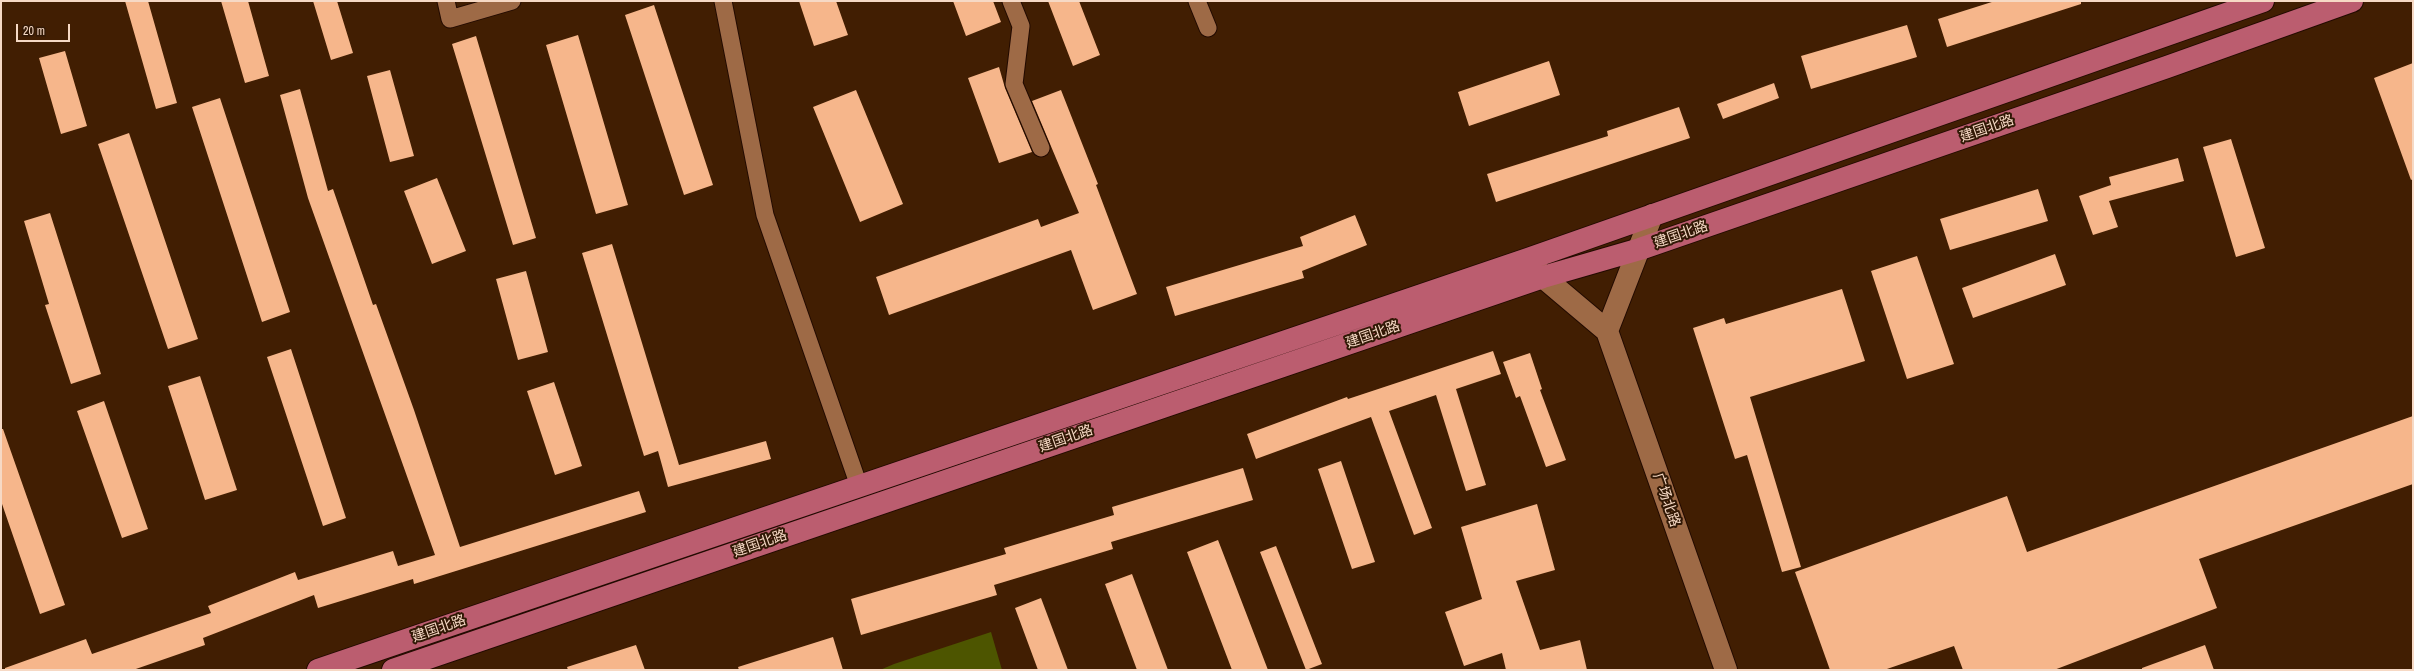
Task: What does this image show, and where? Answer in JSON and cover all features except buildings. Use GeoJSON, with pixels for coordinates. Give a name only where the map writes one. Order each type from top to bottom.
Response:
{"type":"FeatureCollection","features":[{"type":"Feature","properties":{"kind":"main road","name":"建国北路"},"geometry":{"type":"LineString","coordinates":[[318,670],[1528,259],[2263,1]]}},
{"type":"Feature","properties":{"kind":"main road","name":"建国北路"},"geometry":{"type":"LineString","coordinates":[[393,670],[1543,277],[1640,249],[2167,67],[2352,1]]}},
{"type":"Feature","properties":{"kind":"main road"},"geometry":{"type":"LineString","coordinates":[[1528,259],[1543,277],[1607,331],[1652,215]]}},
{"type":"Feature","properties":{"kind":"main road","name":"广场北路"},"geometry":{"type":"LineString","coordinates":[[1607,331],[1726,670]]}},
{"type":"Feature","properties":{"kind":"street"},"geometry":{"type":"LineString","coordinates":[[446,1],[450,19],[512,1]]}},
{"type":"Feature","properties":{"kind":"street"},"geometry":{"type":"LineString","coordinates":[[723,1],[765,215],[860,486]]}},
{"type":"Feature","properties":{"kind":"street"},"geometry":{"type":"LineString","coordinates":[[1011,1],[1021,26],[1014,84],[1041,148]]}},
{"type":"Feature","properties":{"kind":"street"},"geometry":{"type":"LineString","coordinates":[[1197,1],[1208,28]]}},
{"type":"Feature","properties":{"kind":"green space"},"geometry":{"type":"Polygon","coordinates":[[[991,632],[1002,670],[880,670],[894,664],[991,632]]]}}]}
